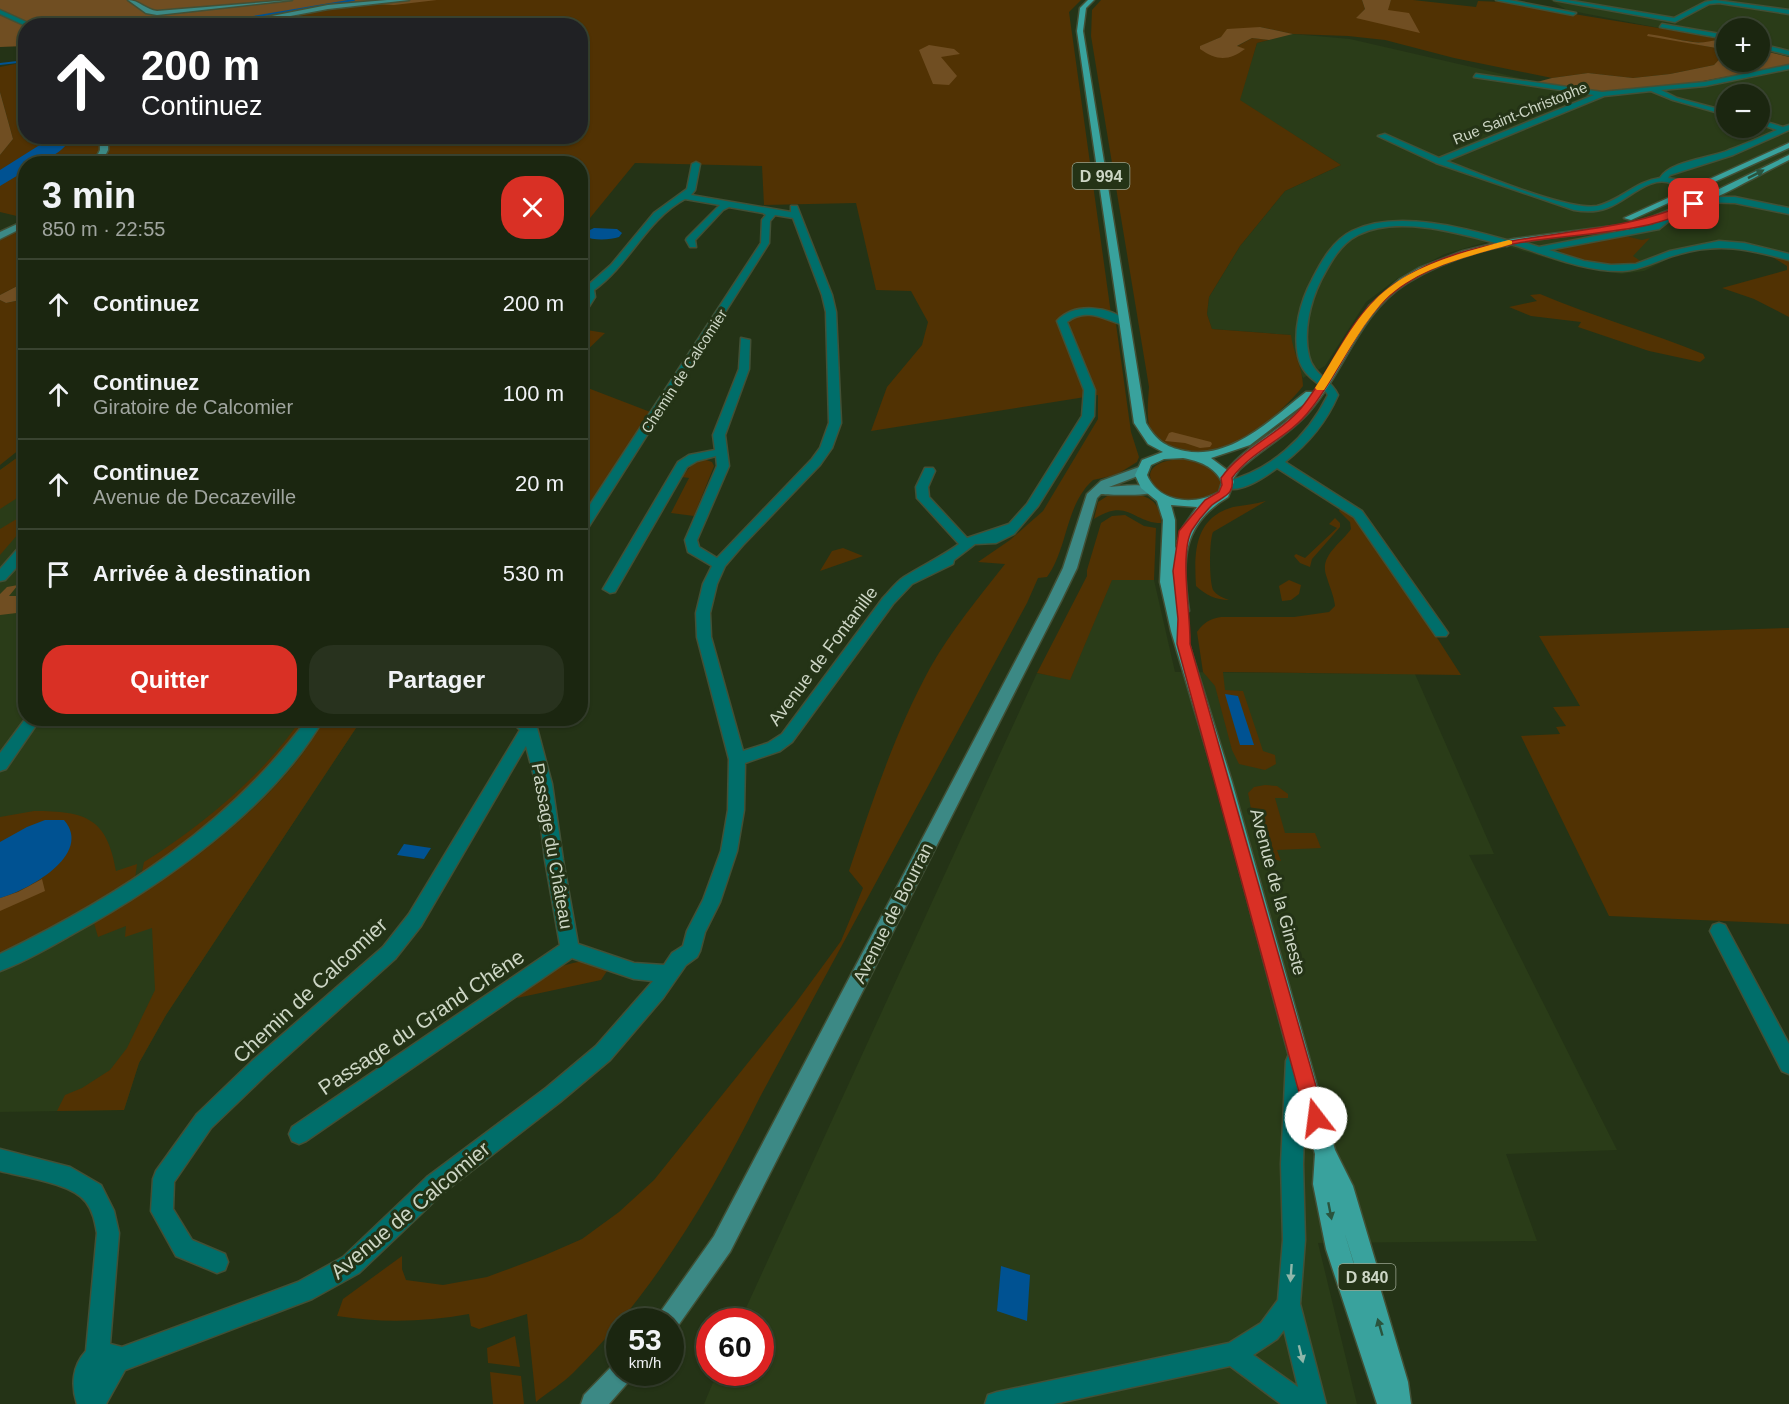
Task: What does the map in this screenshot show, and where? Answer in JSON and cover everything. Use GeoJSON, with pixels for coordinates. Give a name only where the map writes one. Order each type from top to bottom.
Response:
{"type":"FeatureCollection","features":[{"type":"Feature","properties":{"kind":"main road"},"geometry":{"type":"LineString","coordinates":[[131,0],[148,12],[157,13],[289,0]]}},
{"type":"Feature","properties":{"kind":"main road"},"geometry":{"type":"LineString","coordinates":[[267,18],[328,7],[406,0]]}},
{"type":"Feature","properties":{"kind":"main road","name":"D 994"},"geometry":{"type":"LineString","coordinates":[[1091,0],[1083,8],[1080,31],[1140,423],[1150,441],[1161,449],[1183,454]]}},
{"type":"Feature","properties":{"kind":"main road"},"geometry":{"type":"LineString","coordinates":[[1582,231],[1630,217],[1789,145]]}},
{"type":"Feature","properties":{"kind":"main road"},"geometry":{"type":"LineString","coordinates":[[1094,493],[1115,489],[1156,494],[1185,504],[1209,502],[1224,494],[1227,482],[1236,465],[1287,429],[1307,408],[1362,322],[1378,301],[1403,281],[1449,260],[1511,242],[1635,225],[1672,214],[1789,157]]}},
{"type":"Feature","properties":{"kind":"main road"},"geometry":{"type":"LineString","coordinates":[[0,236],[18,226]]}},
{"type":"Feature","properties":{"kind":"main road"},"geometry":{"type":"LineString","coordinates":[[1199,458],[1236,449],[1255,438],[1322,385]]}},
{"type":"Feature","properties":{"kind":"main road","name":"D 994"},"geometry":{"type":"LineString","coordinates":[[1140,423],[1137,431],[1144,466]]}},
{"type":"Feature","properties":{"kind":"main road"},"geometry":{"type":"LineString","coordinates":[[1094,493],[1105,484],[1162,456],[1183,454],[1217,466],[1227,482]]}},
{"type":"Feature","properties":{"kind":"main road"},"geometry":{"type":"LineString","coordinates":[[1144,466],[1142,480],[1156,494]]}},
{"type":"Feature","properties":{"kind":"main road","name":"Avenue de Bourran"},"geometry":{"type":"LineString","coordinates":[[677,1308],[722,1244],[948,807],[1066,576],[1086,510],[1094,493]]}},
{"type":"Feature","properties":{"kind":"main road","name":"D 840"},"geometry":{"type":"LineString","coordinates":[[1156,494],[1169,520],[1167,582],[1178,631],[1184,644]]}},
{"type":"Feature","properties":{"kind":"main road","name":"D 840"},"geometry":{"type":"LineString","coordinates":[[1184,644],[1179,571],[1182,541],[1185,531],[1209,502]]}},
{"type":"Feature","properties":{"kind":"main road","name":"Avenue de la Gineste"},"geometry":{"type":"LineString","coordinates":[[1184,644],[1325,1153],[1345,1197],[1367,1270],[1367,1281],[1399,1404]]}},
{"type":"Feature","properties":{"kind":"main road","name":"Avenue de la Gineste"},"geometry":{"type":"LineString","coordinates":[[1325,1153],[1324,1184],[1337,1249],[1389,1404]]}},
{"type":"Feature","properties":{"kind":"main road"},"geometry":{"type":"LineString","coordinates":[[593,1404],[609,1386]]}},
{"type":"Feature","properties":{"kind":"street"},"geometry":{"type":"LineString","coordinates":[[1499,0],[1581,14]]}},
{"type":"Feature","properties":{"kind":"street"},"geometry":{"type":"LineString","coordinates":[[1558,1],[1675,20],[1707,3],[1718,1],[1789,12]]}},
{"type":"Feature","properties":{"kind":"street"},"geometry":{"type":"LineString","coordinates":[[0,12],[18,20]]}},
{"type":"Feature","properties":{"kind":"street"},"geometry":{"type":"LineString","coordinates":[[1637,22],[1716,36]]}},
{"type":"Feature","properties":{"kind":"street"},"geometry":{"type":"LineString","coordinates":[[1770,48],[1789,53]]}},
{"type":"Feature","properties":{"kind":"street","name":"Rue Saint-Christophe"},"geometry":{"type":"LineString","coordinates":[[1439,161],[1603,94],[1705,84],[1789,67]]}},
{"type":"Feature","properties":{"kind":"street"},"geometry":{"type":"LineString","coordinates":[[1476,76],[1603,94]]}},
{"type":"Feature","properties":{"kind":"street"},"geometry":{"type":"LineString","coordinates":[[1654,90],[1675,99],[1716,110]]}},
{"type":"Feature","properties":{"kind":"street"},"geometry":{"type":"LineString","coordinates":[[1770,124],[1786,128]]}},
{"type":"Feature","properties":{"kind":"street"},"geometry":{"type":"LineString","coordinates":[[1705,185],[1675,182],[1664,178],[1667,173],[1681,167],[1730,153],[1786,128]]}},
{"type":"Feature","properties":{"kind":"street","name":"Rue Saint-Christophe"},"geometry":{"type":"LineString","coordinates":[[1382,136],[1439,161],[1563,204],[1594,209],[1616,200],[1644,183],[1664,178]]}},
{"type":"Feature","properties":{"kind":"street"},"geometry":{"type":"LineString","coordinates":[[588,300],[589,290],[605,280],[623,260],[640,231],[675,200],[691,190],[696,164]]}},
{"type":"Feature","properties":{"kind":"street"},"geometry":{"type":"LineString","coordinates":[[1675,182],[1687,193]]}},
{"type":"Feature","properties":{"kind":"street"},"geometry":{"type":"LineString","coordinates":[[1724,190],[1765,205]]}},
{"type":"Feature","properties":{"kind":"street"},"geometry":{"type":"LineString","coordinates":[[684,196],[765,210]]}},
{"type":"Feature","properties":{"kind":"street"},"geometry":{"type":"LineString","coordinates":[[1704,200],[1735,200],[1789,211]]}},
{"type":"Feature","properties":{"kind":"street"},"geometry":{"type":"LineString","coordinates":[[693,245],[690,240],[720,208],[730,203]]}},
{"type":"Feature","properties":{"kind":"street","name":"Avenue de Calcomier"},"geometry":{"type":"LineString","coordinates":[[107,1359],[280,1301],[328,1279],[351,1265],[435,1185],[553,1095],[603,1053],[691,951],[696,931],[711,902],[729,851],[736,810],[737,759],[704,637],[703,613],[710,585],[719,565],[756,522],[816,462],[826,448],[835,423],[831,312],[827,295],[796,212],[765,210]]}},
{"type":"Feature","properties":{"kind":"street","name":"Chemin de Calcomier"},"geometry":{"type":"LineString","coordinates":[[588,519],[765,243],[766,220],[771,216],[765,210]]}},
{"type":"Feature","properties":{"kind":"street"},"geometry":{"type":"LineString","coordinates":[[1541,249],[1656,227],[1672,214]]}},
{"type":"Feature","properties":{"kind":"street"},"geometry":{"type":"LineString","coordinates":[[1227,482],[1239,486],[1252,480],[1304,441],[1322,418],[1333,394],[1330,388],[1322,385],[1305,361],[1299,337],[1300,328],[1318,274],[1343,241],[1354,233],[1388,225],[1465,230],[1541,249],[1583,264],[1624,268],[1644,266],[1670,253],[1714,242],[1745,245],[1789,257]]}},
{"type":"Feature","properties":{"kind":"street","name":"Avenue de Fontanille"},"geometry":{"type":"LineString","coordinates":[[737,759],[774,747],[788,738],[888,601],[907,581],[934,567],[936,563],[947,559],[971,542],[996,540],[1006,535],[1032,506],[1088,416],[1092,397],[1090,385],[1062,321],[1074,313],[1090,310],[1101,312],[1123,322]]}},
{"type":"Feature","properties":{"kind":"street"},"geometry":{"type":"LineString","coordinates":[[719,565],[693,549],[691,540],[723,466],[719,435],[744,369],[745,340]]}},
{"type":"Feature","properties":{"kind":"street"},"geometry":{"type":"LineString","coordinates":[[610,589],[682,465],[693,458],[720,452]]}},
{"type":"Feature","properties":{"kind":"street"},"geometry":{"type":"LineString","coordinates":[[1276,462],[1358,514],[1441,633]]}},
{"type":"Feature","properties":{"kind":"street"},"geometry":{"type":"LineString","coordinates":[[929,471],[922,487],[923,498],[971,542]]}},
{"type":"Feature","properties":{"kind":"street"},"geometry":{"type":"LineString","coordinates":[[0,577],[18,557]]}},
{"type":"Feature","properties":{"kind":"street"},"geometry":{"type":"LineString","coordinates":[[0,765],[28,726]]}},
{"type":"Feature","properties":{"kind":"street"},"geometry":{"type":"LineString","coordinates":[[0,963],[83,919],[138,886],[185,852],[257,790],[310,726]]}},
{"type":"Feature","properties":{"kind":"street","name":"Chemin de Calcomier"},"geometry":{"type":"LineString","coordinates":[[217,1262],[184,1248],[162,1211],[164,1179],[204,1121],[259,1068],[389,953],[415,920],[520,726]]}},
{"type":"Feature","properties":{"kind":"street","name":"Passage du Château"},"geometry":{"type":"LineString","coordinates":[[523,726],[544,784],[554,860],[570,949],[634,971],[668,975]]}},
{"type":"Feature","properties":{"kind":"street"},"geometry":{"type":"LineString","coordinates":[[1719,931],[1789,1064]]}},
{"type":"Feature","properties":{"kind":"street","name":"Passage du Grand Chêne"},"geometry":{"type":"LineString","coordinates":[[299,1134],[570,949]]}},
{"type":"Feature","properties":{"kind":"street"},"geometry":{"type":"LineString","coordinates":[[1297,1046],[1292,1164],[1294,1240],[1289,1304],[1314,1404]]}},
{"type":"Feature","properties":{"kind":"street"},"geometry":{"type":"LineString","coordinates":[[0,1160],[70,1178],[93,1193],[103,1211],[108,1233],[107,1359],[91,1404]]}},
{"type":"Feature","properties":{"kind":"street"},"geometry":{"type":"LineString","coordinates":[[997,1404],[1233,1354],[1269,1331],[1289,1304]]}},
{"type":"Feature","properties":{"kind":"street"},"geometry":{"type":"LineString","coordinates":[[1233,1354],[1301,1404]]}},
{"type":"Feature","properties":{"kind":"shaded area"},"geometry":{"type":"Polygon","coordinates":[[[0,0],[437,0],[394,5],[346,3],[257,18],[18,18],[18,46],[0,47],[0,0]]]}},
{"type":"Feature","properties":{"kind":"shaded area"},"geometry":{"type":"Polygon","coordinates":[[[192,0],[1081,0],[1069,12],[1112,321],[1116,324],[1131,432],[1139,457],[1137,462],[1116,475],[1093,480],[1084,490],[1072,514],[1054,566],[1047,577],[1038,578],[1027,603],[721,1171],[678,1243],[631,1308],[606,1308],[606,1338],[569,1377],[536,1402],[527,1314],[479,1329],[471,1326],[469,1314],[403,1321],[337,1316],[343,1299],[402,1256],[402,1269],[406,1280],[443,1285],[487,1277],[543,1256],[582,1239],[619,1212],[654,1180],[795,1004],[841,941],[863,888],[849,871],[895,742],[930,668],[966,614],[1005,564],[978,562],[1010,540],[1043,511],[1098,419],[1098,395],[871,431],[887,387],[922,345],[928,322],[911,291],[876,290],[856,203],[764,205],[762,166],[635,163],[588,220],[588,156],[18,156],[18,216],[0,212],[0,155],[13,139],[0,92],[0,67],[18,63],[18,144],[588,144],[588,18],[176,18],[192,0]]]}},
{"type":"Feature","properties":{"kind":"shaded area"},"geometry":{"type":"Polygon","coordinates":[[[1101,0],[1362,0],[1365,9],[1357,18],[1387,10],[1391,0],[1413,0],[1476,7],[1478,1],[1502,2],[1716,39],[1707,43],[1647,35],[1716,48],[1716,63],[1670,74],[1633,78],[1588,73],[1552,78],[1454,58],[1385,40],[1293,34],[1260,27],[1221,37],[1201,46],[1244,49],[1236,47],[1252,38],[1269,40],[1257,43],[1240,100],[1341,165],[1285,191],[1240,246],[1209,297],[1207,314],[1212,329],[1291,335],[1303,386],[1276,414],[1242,440],[1219,450],[1196,452],[1160,443],[1152,436],[1149,428],[1149,387],[1091,36],[1092,10],[1101,0]]]}},
{"type":"Feature","properties":{"kind":"shaded area"},"geometry":{"type":"Polygon","coordinates":[[[1362,0],[1391,0],[1388,10],[1409,13],[1420,33],[1356,18],[1365,9],[1362,0]]]}},
{"type":"Feature","properties":{"kind":"shaded area"},"geometry":{"type":"Polygon","coordinates":[[[1550,0],[1789,0],[1789,57],[1770,52],[1770,18],[1716,18],[1716,39],[1567,10],[1550,0]]]}},
{"type":"Feature","properties":{"kind":"shaded area"},"geometry":{"type":"Polygon","coordinates":[[[1260,27],[1293,34],[1269,40],[1252,38],[1237,46],[1245,49],[1234,56],[1223,58],[1212,56],[1200,49],[1200,46],[1221,37],[1227,29],[1260,27]]]}},
{"type":"Feature","properties":{"kind":"shaded area"},"geometry":{"type":"Polygon","coordinates":[[[1293,34],[1350,39],[1537,82],[1597,92],[1723,78],[1753,72],[1770,72],[1770,69],[1789,65],[1789,258],[1718,244],[1678,254],[1644,271],[1621,274],[1566,264],[1490,241],[1445,254],[1398,278],[1366,302],[1325,366],[1303,378],[1293,353],[1290,335],[1212,329],[1207,314],[1209,297],[1240,246],[1285,191],[1341,165],[1239,100],[1257,43],[1293,34]]]}},
{"type":"Feature","properties":{"kind":"shaded area"},"geometry":{"type":"Polygon","coordinates":[[[1648,34],[1693,42],[1716,40],[1716,48],[1647,36],[1648,34]]]}},
{"type":"Feature","properties":{"kind":"shaded area"},"geometry":{"type":"Polygon","coordinates":[[[929,45],[954,49],[960,54],[941,57],[957,76],[949,85],[933,84],[919,50],[929,45]]]}},
{"type":"Feature","properties":{"kind":"shaded area"},"geometry":{"type":"Polygon","coordinates":[[[1770,52],[1789,57],[1789,65],[1770,69],[1770,52]]]}},
{"type":"Feature","properties":{"kind":"shaded area"},"geometry":{"type":"Polygon","coordinates":[[[1716,63],[1716,72],[1751,72],[1676,86],[1597,92],[1537,82],[1588,73],[1633,78],[1670,74],[1716,63]]]}},
{"type":"Feature","properties":{"kind":"shaded area"},"geometry":{"type":"Polygon","coordinates":[[[0,92],[13,139],[0,155],[0,92]]]}},
{"type":"Feature","properties":{"kind":"shaded area"},"geometry":{"type":"Polygon","coordinates":[[[18,230],[18,286],[0,295],[0,239],[18,230]]]}},
{"type":"Feature","properties":{"kind":"shaded area"},"geometry":{"type":"Polygon","coordinates":[[[1625,236],[1642,240],[1650,238],[1633,256],[1642,262],[1621,265],[1586,263],[1557,249],[1625,236]]]}},
{"type":"Feature","properties":{"kind":"shaded area"},"geometry":{"type":"Polygon","coordinates":[[[1767,251],[1789,258],[1789,317],[1754,299],[1722,288],[1787,270],[1787,266],[1769,255],[1767,251]]]}},
{"type":"Feature","properties":{"kind":"shaded area"},"geometry":{"type":"Polygon","coordinates":[[[18,286],[18,300],[6,303],[0,300],[0,295],[18,286]]]}},
{"type":"Feature","properties":{"kind":"shaded area"},"geometry":{"type":"Polygon","coordinates":[[[1540,294],[1683,346],[1703,354],[1705,358],[1700,362],[1649,351],[1578,327],[1581,322],[1531,316],[1509,307],[1537,301],[1530,295],[1540,294]]]}},
{"type":"Feature","properties":{"kind":"shaded area"},"geometry":{"type":"Polygon","coordinates":[[[0,300],[6,303],[18,301],[18,451],[0,465],[0,300]]]}},
{"type":"Feature","properties":{"kind":"shaded area"},"geometry":{"type":"Polygon","coordinates":[[[588,330],[605,333],[588,349],[588,330]]]}},
{"type":"Feature","properties":{"kind":"shaded area"},"geometry":{"type":"Polygon","coordinates":[[[588,388],[653,413],[588,513],[588,388]]]}},
{"type":"Feature","properties":{"kind":"shaded area"},"geometry":{"type":"Polygon","coordinates":[[[1172,432],[1212,444],[1210,447],[1200,448],[1185,443],[1165,441],[1172,432]]]}},
{"type":"Feature","properties":{"kind":"shaded area"},"geometry":{"type":"Polygon","coordinates":[[[18,457],[18,726],[357,726],[166,1015],[139,1063],[124,1110],[0,1112],[0,470],[18,457]]]}},
{"type":"Feature","properties":{"kind":"shaded area"},"geometry":{"type":"Polygon","coordinates":[[[18,457],[18,497],[0,509],[0,470],[18,457]]]}},
{"type":"Feature","properties":{"kind":"shaded area"},"geometry":{"type":"Polygon","coordinates":[[[703,459],[712,462],[714,466],[694,516],[671,513],[689,478],[682,477],[693,463],[703,459]]]}},
{"type":"Feature","properties":{"kind":"shaded area"},"geometry":{"type":"Polygon","coordinates":[[[1183,459],[1201,463],[1216,473],[1222,484],[1218,492],[1208,497],[1188,500],[1173,497],[1153,484],[1150,475],[1153,468],[1164,462],[1183,459]]]}},
{"type":"Feature","properties":{"kind":"shaded area"},"geometry":{"type":"Polygon","coordinates":[[[1112,493],[1129,493],[1152,500],[1160,513],[1161,523],[1115,510],[1094,519],[1098,502],[1112,493]]]}},
{"type":"Feature","properties":{"kind":"shaded area"},"geometry":{"type":"Polygon","coordinates":[[[1266,501],[1213,532],[1210,570],[1213,590],[1216,594],[1229,600],[1215,598],[1196,586],[1195,561],[1199,538],[1210,519],[1233,507],[1266,501]]]}},
{"type":"Feature","properties":{"kind":"shaded area"},"geometry":{"type":"Polygon","coordinates":[[[1340,508],[1356,512],[1461,675],[1223,672],[1225,690],[1243,691],[1263,751],[1275,755],[1276,764],[1265,770],[1239,764],[1232,750],[1215,686],[1203,672],[1197,632],[1208,622],[1221,617],[1294,617],[1329,612],[1335,606],[1325,563],[1351,529],[1350,522],[1339,511],[1340,508]]]}},
{"type":"Feature","properties":{"kind":"shaded area"},"geometry":{"type":"Polygon","coordinates":[[[1125,515],[1144,526],[1156,528],[1154,580],[1112,580],[1070,680],[1037,673],[1087,576],[1101,523],[1112,516],[1125,515]]]}},
{"type":"Feature","properties":{"kind":"shaded area"},"geometry":{"type":"Polygon","coordinates":[[[18,518],[18,534],[0,555],[0,529],[18,518]]]}},
{"type":"Feature","properties":{"kind":"shaded area"},"geometry":{"type":"Polygon","coordinates":[[[1335,518],[1340,523],[1340,527],[1312,559],[1310,567],[1300,563],[1294,556],[1296,554],[1305,558],[1337,528],[1329,524],[1335,518]]]}},
{"type":"Feature","properties":{"kind":"shaded area"},"geometry":{"type":"Polygon","coordinates":[[[843,548],[863,556],[820,571],[832,551],[843,548]]]}},
{"type":"Feature","properties":{"kind":"shaded area"},"geometry":{"type":"Polygon","coordinates":[[[1112,579],[1154,580],[1175,672],[1415,674],[1494,854],[1469,855],[1617,1150],[1506,1154],[1537,1241],[1318,1243],[1357,1404],[704,1404],[712,1386],[774,1386],[774,1308],[746,1308],[1037,673],[1070,679],[1112,579]]]}},
{"type":"Feature","properties":{"kind":"shaded area"},"geometry":{"type":"Polygon","coordinates":[[[1289,580],[1301,585],[1299,594],[1291,600],[1282,601],[1279,586],[1289,580]]]}},
{"type":"Feature","properties":{"kind":"shaded area"},"geometry":{"type":"Polygon","coordinates":[[[18,585],[9,596],[18,596],[18,613],[0,615],[0,594],[7,587],[18,585]]]}},
{"type":"Feature","properties":{"kind":"shaded area"},"geometry":{"type":"Polygon","coordinates":[[[1789,628],[1789,924],[1609,916],[1521,736],[1560,734],[1556,727],[1566,726],[1553,707],[1580,706],[1539,636],[1789,628]]]}},
{"type":"Feature","properties":{"kind":"shaded area"},"geometry":{"type":"Polygon","coordinates":[[[296,726],[303,726],[270,768],[202,831],[141,876],[144,862],[187,833],[230,798],[296,726]]]}},
{"type":"Feature","properties":{"kind":"shaded area"},"geometry":{"type":"Polygon","coordinates":[[[320,726],[357,726],[166,1015],[139,1063],[124,1110],[57,1111],[65,1095],[82,1088],[110,1070],[127,1048],[155,990],[152,928],[125,937],[126,926],[98,937],[94,923],[150,888],[205,849],[256,806],[300,757],[320,726]]]}},
{"type":"Feature","properties":{"kind":"shaded area"},"geometry":{"type":"Polygon","coordinates":[[[1277,786],[1288,794],[1288,798],[1275,798],[1285,833],[1315,833],[1321,848],[1277,850],[1281,861],[1272,858],[1266,852],[1260,844],[1248,793],[1254,787],[1277,786]]]}},
{"type":"Feature","properties":{"kind":"shaded area"},"geometry":{"type":"Polygon","coordinates":[[[34,811],[67,813],[91,821],[107,839],[116,871],[137,864],[135,879],[59,926],[0,956],[0,817],[34,811]]]}},
{"type":"Feature","properties":{"kind":"shaded area"},"geometry":{"type":"Polygon","coordinates":[[[42,879],[45,891],[0,911],[0,898],[18,892],[42,879]]]}},
{"type":"Feature","properties":{"kind":"shaded area"},"geometry":{"type":"Polygon","coordinates":[[[583,961],[609,968],[601,980],[517,998],[546,973],[583,961]]]}},
{"type":"Feature","properties":{"kind":"shaded area"},"geometry":{"type":"Polygon","coordinates":[[[515,1336],[520,1367],[488,1363],[487,1348],[515,1336]]]}},
{"type":"Feature","properties":{"kind":"shaded area"},"geometry":{"type":"Polygon","coordinates":[[[490,1372],[521,1376],[524,1404],[493,1404],[490,1372]]]}},
{"type":"Feature","properties":{"kind":"water"},"geometry":{"type":"Polygon","coordinates":[[[41,144],[67,144],[52,156],[22,156],[41,144]]]}},
{"type":"Feature","properties":{"kind":"water"},"geometry":{"type":"Polygon","coordinates":[[[18,159],[18,175],[0,186],[0,170],[18,159]]]}},
{"type":"Feature","properties":{"kind":"water"},"geometry":{"type":"Polygon","coordinates":[[[594,228],[617,229],[622,233],[619,237],[592,239],[588,238],[588,231],[594,228]]]}},
{"type":"Feature","properties":{"kind":"water"},"geometry":{"type":"Polygon","coordinates":[[[1225,694],[1238,696],[1254,745],[1240,745],[1225,694]]]}},
{"type":"Feature","properties":{"kind":"water"},"geometry":{"type":"Polygon","coordinates":[[[45,820],[64,820],[71,833],[70,846],[64,858],[40,879],[0,898],[0,842],[45,820]]]}},
{"type":"Feature","properties":{"kind":"water"},"geometry":{"type":"Polygon","coordinates":[[[404,844],[431,848],[424,859],[397,855],[404,844]]]}},
{"type":"Feature","properties":{"kind":"water"},"geometry":{"type":"Polygon","coordinates":[[[1001,1266],[1030,1275],[1027,1321],[997,1311],[1001,1266]]]}},
{"type":"Feature","properties":{"kind":"waterway"},"geometry":{"type":"LineString","coordinates":[[247,18],[354,0]]}},
{"type":"Feature","properties":{"kind":"waterway"},"geometry":{"type":"LineString","coordinates":[[0,64],[18,62]]}},
{"type":"Feature","properties":{"kind":"slow traffic"},"geometry":{"type":"LineString","coordinates":[[1320,388],[1378,301],[1403,281],[1449,260],[1509,242]]}},
{"type":"Feature","properties":{"kind":"route"},"geometry":{"type":"LineString","coordinates":[[1316,1118],[1184,644],[1179,571],[1185,531],[1209,502],[1224,494],[1228,485],[1227,478],[1236,465],[1287,429],[1307,408],[1362,322],[1378,301],[1403,281],[1449,260],[1507,243],[1635,225],[1672,214],[1694,204]]}}]}
